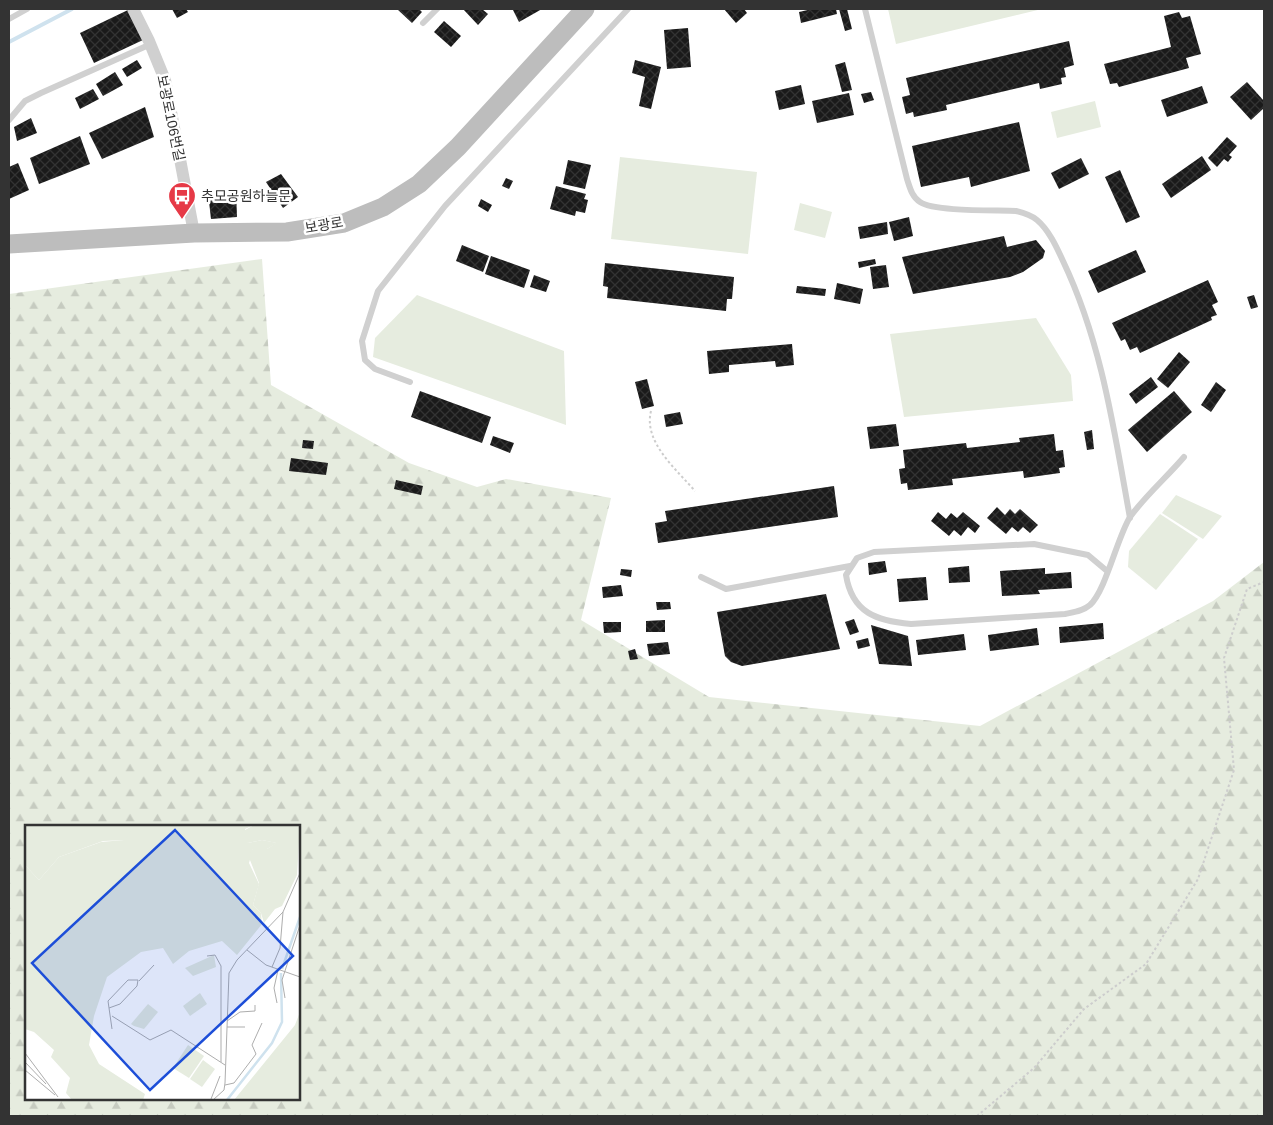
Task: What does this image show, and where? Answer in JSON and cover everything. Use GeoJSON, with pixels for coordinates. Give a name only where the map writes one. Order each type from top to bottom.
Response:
{"type":"FeatureCollection","features":[{"type":"Feature","properties":{"kind":"main road","name":"보광로"},"geometry":{"type":"LineString","coordinates":[[9,244],[194,232],[287,232],[344,223],[383,207],[419,184],[458,147],[585,9]]}},
{"type":"Feature","properties":{"kind":"street","name":"보광로106번길"},"geometry":{"type":"LineString","coordinates":[[133,9],[151,44],[165,80],[194,232]]}},
{"type":"Feature","properties":{"kind":"lane"},"geometry":{"type":"LineString","coordinates":[[9,19],[27,9]]}},
{"type":"Feature","properties":{"kind":"lane"},"geometry":{"type":"LineString","coordinates":[[423,23],[436,9]]}},
{"type":"Feature","properties":{"kind":"lane"},"geometry":{"type":"LineString","coordinates":[[410,382],[375,369],[365,360],[362,341],[378,291],[445,206],[628,9]]}},
{"type":"Feature","properties":{"kind":"lane"},"geometry":{"type":"LineString","coordinates":[[865,9],[907,179],[914,197],[922,203],[935,207],[1016,211],[1028,214],[1044,228],[1058,251],[1078,295],[1102,365],[1130,518]]}},
{"type":"Feature","properties":{"kind":"lane"},"geometry":{"type":"LineString","coordinates":[[9,120],[25,101],[151,44]]}},
{"type":"Feature","properties":{"kind":"lane"},"geometry":{"type":"LineString","coordinates":[[1107,571],[1088,555],[1034,544],[874,552],[857,558],[850,566],[846,575],[848,586],[860,607],[876,618],[911,624],[1065,614],[1082,610],[1091,604],[1096,597],[1130,518],[1184,457]]}},
{"type":"Feature","properties":{"kind":"lane"},"geometry":{"type":"LineString","coordinates":[[701,577],[726,589],[850,566]]}},
{"type":"Feature","properties":{"kind":"path"},"geometry":{"type":"LineString","coordinates":[[651,411],[650,425],[656,443],[664,456],[694,491]]}},
{"type":"Feature","properties":{"kind":"path"},"geometry":{"type":"LineString","coordinates":[[977,1116],[1034,1068],[1084,1009],[1146,964],[1198,879],[1234,770],[1224,658],[1247,588],[1264,582]]}},
{"type":"Feature","properties":{"kind":"green space"},"geometry":{"type":"Polygon","coordinates":[[[888,9],[1042,9],[896,44],[888,9]]]}},
{"type":"Feature","properties":{"kind":"green space"},"geometry":{"type":"Polygon","coordinates":[[[1095,101],[1101,127],[1057,138],[1051,112],[1095,101]]]}},
{"type":"Feature","properties":{"kind":"green space"},"geometry":{"type":"Polygon","coordinates":[[[620,157],[757,172],[748,254],[611,239],[620,157]]]}},
{"type":"Feature","properties":{"kind":"green space"},"geometry":{"type":"Polygon","coordinates":[[[800,203],[832,212],[825,238],[794,230],[800,203]]]}},
{"type":"Feature","properties":{"kind":"green space"},"geometry":{"type":"Polygon","coordinates":[[[262,259],[271,385],[409,463],[477,487],[506,479],[611,498],[581,620],[709,697],[980,726],[1213,601],[1264,562],[1264,1116],[9,1116],[9,294],[262,259]]]}},
{"type":"Feature","properties":{"kind":"green space"},"geometry":{"type":"Polygon","coordinates":[[[417,295],[564,351],[566,425],[373,357],[375,338],[417,295]]]}},
{"type":"Feature","properties":{"kind":"green space"},"geometry":{"type":"Polygon","coordinates":[[[1036,318],[1071,375],[1073,401],[904,417],[890,334],[1036,318]]]}},
{"type":"Feature","properties":{"kind":"green space"},"geometry":{"type":"Polygon","coordinates":[[[1176,495],[1222,516],[1203,539],[1162,513],[1176,495]]]}},
{"type":"Feature","properties":{"kind":"green space"},"geometry":{"type":"Polygon","coordinates":[[[1160,514],[1198,539],[1156,590],[1128,567],[1129,551],[1160,514]]]}},
{"type":"Feature","properties":{"kind":"building"},"geometry":{"type":"Polygon","coordinates":[[[172,9],[186,9],[188,12],[177,18],[172,9]]]}},
{"type":"Feature","properties":{"kind":"building"},"geometry":{"type":"Polygon","coordinates":[[[397,9],[419,9],[422,12],[412,23],[397,9]]]}},
{"type":"Feature","properties":{"kind":"building"},"geometry":{"type":"Polygon","coordinates":[[[463,9],[482,9],[488,14],[478,25],[463,9]]]}},
{"type":"Feature","properties":{"kind":"building"},"geometry":{"type":"Polygon","coordinates":[[[515,9],[542,9],[519,22],[513,10],[515,9]]]}},
{"type":"Feature","properties":{"kind":"building"},"geometry":{"type":"Polygon","coordinates":[[[724,9],[744,9],[747,13],[736,23],[724,9]]]}},
{"type":"Feature","properties":{"kind":"building"},"geometry":{"type":"Polygon","coordinates":[[[812,9],[836,9],[837,14],[801,23],[799,12],[812,9]]]}},
{"type":"Feature","properties":{"kind":"building"},"geometry":{"type":"Polygon","coordinates":[[[839,9],[847,9],[852,29],[845,31],[839,9]]]}},
{"type":"Feature","properties":{"kind":"building"},"geometry":{"type":"Polygon","coordinates":[[[128,10],[143,40],[94,63],[80,33],[128,10]]]}},
{"type":"Feature","properties":{"kind":"building"},"geometry":{"type":"Polygon","coordinates":[[[1179,12],[1182,18],[1190,16],[1201,54],[1186,58],[1189,68],[1119,87],[1117,83],[1110,84],[1104,64],[1171,47],[1164,16],[1179,12]]]}},
{"type":"Feature","properties":{"kind":"building"},"geometry":{"type":"Polygon","coordinates":[[[444,21],[461,36],[451,47],[434,32],[444,21]]]}},
{"type":"Feature","properties":{"kind":"building"},"geometry":{"type":"Polygon","coordinates":[[[688,28],[691,67],[667,69],[664,30],[688,28]]]}},
{"type":"Feature","properties":{"kind":"building"},"geometry":{"type":"Polygon","coordinates":[[[1069,41],[1074,65],[1064,68],[1066,77],[1061,78],[1062,84],[1040,89],[1039,83],[946,105],[947,110],[914,117],[913,112],[906,114],[902,97],[910,95],[906,78],[1069,41]]]}},
{"type":"Feature","properties":{"kind":"building"},"geometry":{"type":"Polygon","coordinates":[[[137,60],[142,68],[127,77],[122,69],[137,60]]]}},
{"type":"Feature","properties":{"kind":"building"},"geometry":{"type":"Polygon","coordinates":[[[635,60],[661,67],[651,109],[639,106],[645,77],[632,73],[635,60]]]}},
{"type":"Feature","properties":{"kind":"building"},"geometry":{"type":"Polygon","coordinates":[[[845,62],[852,90],[842,92],[835,65],[845,62]]]}},
{"type":"Feature","properties":{"kind":"building"},"geometry":{"type":"Polygon","coordinates":[[[115,72],[123,85],[103,96],[96,84],[115,72]]]}},
{"type":"Feature","properties":{"kind":"building"},"geometry":{"type":"Polygon","coordinates":[[[1247,82],[1264,101],[1264,108],[1251,120],[1230,97],[1247,82]]]}},
{"type":"Feature","properties":{"kind":"building"},"geometry":{"type":"Polygon","coordinates":[[[801,85],[805,104],[779,110],[775,91],[801,85]]]}},
{"type":"Feature","properties":{"kind":"building"},"geometry":{"type":"Polygon","coordinates":[[[1202,86],[1208,103],[1167,117],[1161,100],[1202,86]]]}},
{"type":"Feature","properties":{"kind":"building"},"geometry":{"type":"Polygon","coordinates":[[[93,89],[99,99],[80,109],[75,98],[93,89]]]}},
{"type":"Feature","properties":{"kind":"building"},"geometry":{"type":"Polygon","coordinates":[[[871,92],[874,100],[864,103],[861,94],[871,92]]]}},
{"type":"Feature","properties":{"kind":"building"},"geometry":{"type":"Polygon","coordinates":[[[849,93],[854,115],[817,123],[812,101],[849,93]]]}},
{"type":"Feature","properties":{"kind":"building"},"geometry":{"type":"Polygon","coordinates":[[[145,107],[154,137],[102,159],[89,133],[145,107]]]}},
{"type":"Feature","properties":{"kind":"building"},"geometry":{"type":"Polygon","coordinates":[[[31,118],[37,133],[17,141],[14,127],[31,118]]]}},
{"type":"Feature","properties":{"kind":"building"},"geometry":{"type":"Polygon","coordinates":[[[1019,122],[1030,171],[971,187],[969,177],[921,187],[912,146],[1019,122]]]}},
{"type":"Feature","properties":{"kind":"building"},"geometry":{"type":"Polygon","coordinates":[[[80,136],[90,164],[39,184],[30,158],[80,136]]]}},
{"type":"Feature","properties":{"kind":"building"},"geometry":{"type":"Polygon","coordinates":[[[1227,137],[1237,146],[1229,155],[1232,157],[1228,162],[1224,159],[1217,167],[1208,158],[1227,137]]]}},
{"type":"Feature","properties":{"kind":"building"},"geometry":{"type":"Polygon","coordinates":[[[1202,156],[1211,170],[1171,198],[1162,184],[1202,156]]]}},
{"type":"Feature","properties":{"kind":"building"},"geometry":{"type":"Polygon","coordinates":[[[1081,158],[1089,174],[1059,189],[1051,173],[1081,158]]]}},
{"type":"Feature","properties":{"kind":"building"},"geometry":{"type":"Polygon","coordinates":[[[568,160],[591,165],[585,189],[563,184],[568,160]]]}},
{"type":"Feature","properties":{"kind":"building"},"geometry":{"type":"Polygon","coordinates":[[[18,163],[29,190],[9,199],[9,167],[18,163]]]}},
{"type":"Feature","properties":{"kind":"building"},"geometry":{"type":"Polygon","coordinates":[[[1120,170],[1140,217],[1126,223],[1105,177],[1120,170]]]}},
{"type":"Feature","properties":{"kind":"building"},"geometry":{"type":"Polygon","coordinates":[[[281,174],[298,197],[283,208],[266,182],[281,174]]]}},
{"type":"Feature","properties":{"kind":"building"},"geometry":{"type":"Polygon","coordinates":[[[506,178],[513,181],[509,189],[502,186],[506,178]]]}},
{"type":"Feature","properties":{"kind":"building"},"geometry":{"type":"Polygon","coordinates":[[[556,186],[586,194],[584,199],[588,200],[585,213],[576,211],[575,216],[550,209],[556,186]]]}},
{"type":"Feature","properties":{"kind":"building"},"geometry":{"type":"Polygon","coordinates":[[[236,189],[237,217],[211,219],[208,193],[236,189]]]}},
{"type":"Feature","properties":{"kind":"building"},"geometry":{"type":"Polygon","coordinates":[[[481,199],[492,205],[488,212],[478,206],[481,199]]]}},
{"type":"Feature","properties":{"kind":"building"},"geometry":{"type":"Polygon","coordinates":[[[909,217],[913,236],[894,241],[889,222],[909,217]]]}},
{"type":"Feature","properties":{"kind":"building"},"geometry":{"type":"Polygon","coordinates":[[[887,222],[888,234],[860,239],[858,227],[887,222]]]}},
{"type":"Feature","properties":{"kind":"building"},"geometry":{"type":"Polygon","coordinates":[[[1004,236],[1007,247],[1036,240],[1045,251],[1043,258],[1023,272],[1010,277],[913,294],[902,257],[1004,236]]]}},
{"type":"Feature","properties":{"kind":"building"},"geometry":{"type":"Polygon","coordinates":[[[462,245],[489,256],[483,272],[456,261],[462,245]]]}},
{"type":"Feature","properties":{"kind":"building"},"geometry":{"type":"Polygon","coordinates":[[[1136,250],[1146,272],[1098,293],[1088,271],[1136,250]]]}},
{"type":"Feature","properties":{"kind":"building"},"geometry":{"type":"Polygon","coordinates":[[[491,256],[530,270],[524,288],[485,274],[491,256]]]}},
{"type":"Feature","properties":{"kind":"building"},"geometry":{"type":"Polygon","coordinates":[[[875,259],[876,264],[859,268],[858,262],[875,259]]]}},
{"type":"Feature","properties":{"kind":"building"},"geometry":{"type":"Polygon","coordinates":[[[605,263],[734,277],[732,299],[727,299],[726,311],[607,298],[608,287],[603,286],[605,263]]]}},
{"type":"Feature","properties":{"kind":"building"},"geometry":{"type":"Polygon","coordinates":[[[886,265],[889,287],[873,289],[870,267],[886,265]]]}},
{"type":"Feature","properties":{"kind":"building"},"geometry":{"type":"Polygon","coordinates":[[[534,275],[550,281],[546,292],[530,287],[534,275]]]}},
{"type":"Feature","properties":{"kind":"building"},"geometry":{"type":"Polygon","coordinates":[[[1208,280],[1218,302],[1212,305],[1217,315],[1211,317],[1212,320],[1140,353],[1137,347],[1130,350],[1125,339],[1121,341],[1112,323],[1208,280]]]}},
{"type":"Feature","properties":{"kind":"building"},"geometry":{"type":"Polygon","coordinates":[[[837,283],[863,289],[860,304],[834,299],[837,283]]]}},
{"type":"Feature","properties":{"kind":"building"},"geometry":{"type":"Polygon","coordinates":[[[797,286],[826,289],[825,296],[796,293],[797,286]]]}},
{"type":"Feature","properties":{"kind":"building"},"geometry":{"type":"Polygon","coordinates":[[[1254,295],[1258,307],[1251,309],[1247,297],[1254,295]]]}},
{"type":"Feature","properties":{"kind":"building"},"geometry":{"type":"Polygon","coordinates":[[[792,344],[794,365],[776,367],[775,361],[729,365],[729,372],[709,374],[707,351],[792,344]]]}},
{"type":"Feature","properties":{"kind":"building"},"geometry":{"type":"Polygon","coordinates":[[[1179,352],[1190,362],[1168,388],[1157,379],[1179,352]]]}},
{"type":"Feature","properties":{"kind":"building"},"geometry":{"type":"Polygon","coordinates":[[[1151,377],[1158,387],[1136,404],[1129,394],[1151,377]]]}},
{"type":"Feature","properties":{"kind":"building"},"geometry":{"type":"Polygon","coordinates":[[[647,379],[654,406],[642,409],[635,382],[647,379]]]}},
{"type":"Feature","properties":{"kind":"building"},"geometry":{"type":"Polygon","coordinates":[[[1216,382],[1226,390],[1211,412],[1201,405],[1216,382]]]}},
{"type":"Feature","properties":{"kind":"building"},"geometry":{"type":"Polygon","coordinates":[[[420,391],[491,417],[482,443],[411,417],[420,391]]]}},
{"type":"Feature","properties":{"kind":"building"},"geometry":{"type":"Polygon","coordinates":[[[1174,391],[1192,412],[1147,452],[1128,430],[1174,391]]]}},
{"type":"Feature","properties":{"kind":"building"},"geometry":{"type":"Polygon","coordinates":[[[680,412],[683,424],[666,427],[664,415],[680,412]]]}},
{"type":"Feature","properties":{"kind":"building"},"geometry":{"type":"Polygon","coordinates":[[[896,424],[899,446],[870,449],[867,427],[896,424]]]}},
{"type":"Feature","properties":{"kind":"building"},"geometry":{"type":"Polygon","coordinates":[[[1092,430],[1094,449],[1087,450],[1084,432],[1092,430]]]}},
{"type":"Feature","properties":{"kind":"building"},"geometry":{"type":"Polygon","coordinates":[[[1054,434],[1056,451],[1063,450],[1065,467],[1059,468],[1060,473],[1024,478],[1023,471],[952,479],[953,485],[908,490],[907,483],[901,484],[899,469],[905,468],[903,450],[966,443],[967,448],[1020,442],[1019,438],[1054,434]]]}},
{"type":"Feature","properties":{"kind":"building"},"geometry":{"type":"Polygon","coordinates":[[[493,436],[514,443],[510,453],[490,445],[493,436]]]}},
{"type":"Feature","properties":{"kind":"building"},"geometry":{"type":"Polygon","coordinates":[[[303,440],[314,441],[313,449],[302,448],[303,440]]]}},
{"type":"Feature","properties":{"kind":"building"},"geometry":{"type":"Polygon","coordinates":[[[291,458],[328,463],[326,475],[289,471],[291,458]]]}},
{"type":"Feature","properties":{"kind":"building"},"geometry":{"type":"Polygon","coordinates":[[[396,480],[423,486],[421,495],[394,489],[396,480]]]}},
{"type":"Feature","properties":{"kind":"building"},"geometry":{"type":"Polygon","coordinates":[[[834,486],[838,517],[658,543],[655,523],[667,521],[665,511],[834,486]]]}},
{"type":"Feature","properties":{"kind":"building"},"geometry":{"type":"Polygon","coordinates":[[[997,507],[1005,515],[1010,509],[1015,514],[1020,509],[1038,525],[1030,533],[1023,527],[1018,532],[1012,527],[1006,534],[987,518],[997,507]]]}},
{"type":"Feature","properties":{"kind":"building"},"geometry":{"type":"Polygon","coordinates":[[[938,512],[946,519],[951,513],[957,518],[963,512],[980,526],[975,533],[968,527],[961,536],[954,530],[949,536],[931,521],[938,512]]]}},
{"type":"Feature","properties":{"kind":"building"},"geometry":{"type":"Polygon","coordinates":[[[885,561],[887,572],[869,575],[868,563],[885,561]]]}},
{"type":"Feature","properties":{"kind":"building"},"geometry":{"type":"Polygon","coordinates":[[[969,566],[970,582],[949,583],[948,568],[969,566]]]}},
{"type":"Feature","properties":{"kind":"building"},"geometry":{"type":"Polygon","coordinates":[[[1045,568],[1045,574],[1071,572],[1072,588],[1038,590],[1040,594],[1002,596],[1000,571],[1045,568]]]}},
{"type":"Feature","properties":{"kind":"building"},"geometry":{"type":"Polygon","coordinates":[[[621,569],[632,570],[631,577],[620,575],[621,569]]]}},
{"type":"Feature","properties":{"kind":"building"},"geometry":{"type":"Polygon","coordinates":[[[926,577],[928,600],[899,602],[897,579],[926,577]]]}},
{"type":"Feature","properties":{"kind":"building"},"geometry":{"type":"Polygon","coordinates":[[[621,585],[623,596],[603,598],[602,587],[621,585]]]}},
{"type":"Feature","properties":{"kind":"building"},"geometry":{"type":"Polygon","coordinates":[[[826,594],[840,649],[742,666],[731,662],[725,656],[717,612],[826,594]]]}},
{"type":"Feature","properties":{"kind":"building"},"geometry":{"type":"Polygon","coordinates":[[[656,602],[670,602],[671,609],[657,610],[656,602]]]}},
{"type":"Feature","properties":{"kind":"building"},"geometry":{"type":"Polygon","coordinates":[[[854,619],[859,632],[850,635],[845,622],[854,619]]]}},
{"type":"Feature","properties":{"kind":"building"},"geometry":{"type":"Polygon","coordinates":[[[665,620],[665,632],[646,632],[646,621],[665,620]]]}},
{"type":"Feature","properties":{"kind":"building"},"geometry":{"type":"Polygon","coordinates":[[[603,622],[621,622],[621,632],[604,633],[603,622]]]}},
{"type":"Feature","properties":{"kind":"building"},"geometry":{"type":"Polygon","coordinates":[[[1103,623],[1104,639],[1060,643],[1059,627],[1103,623]]]}},
{"type":"Feature","properties":{"kind":"building"},"geometry":{"type":"Polygon","coordinates":[[[871,625],[908,636],[912,666],[879,664],[871,625]]]}},
{"type":"Feature","properties":{"kind":"building"},"geometry":{"type":"Polygon","coordinates":[[[1037,628],[1039,645],[990,651],[988,635],[1037,628]]]}},
{"type":"Feature","properties":{"kind":"building"},"geometry":{"type":"Polygon","coordinates":[[[964,634],[966,650],[918,655],[916,640],[964,634]]]}},
{"type":"Feature","properties":{"kind":"building"},"geometry":{"type":"Polygon","coordinates":[[[868,638],[870,646],[858,649],[856,641],[868,638]]]}},
{"type":"Feature","properties":{"kind":"building"},"geometry":{"type":"Polygon","coordinates":[[[668,642],[670,654],[649,656],[647,644],[668,642]]]}},
{"type":"Feature","properties":{"kind":"building"},"geometry":{"type":"Polygon","coordinates":[[[635,649],[638,659],[630,660],[628,651],[635,649]]]}},
{"type":"Feature","properties":{"kind":"waterway"},"geometry":{"type":"LineString","coordinates":[[9,42],[72,9]]}},
{"type":"Feature","properties":{"kind":"place","name":"추모공원하늘문"},"geometry":{"type":"Point","coordinates":[182,220]}}]}
